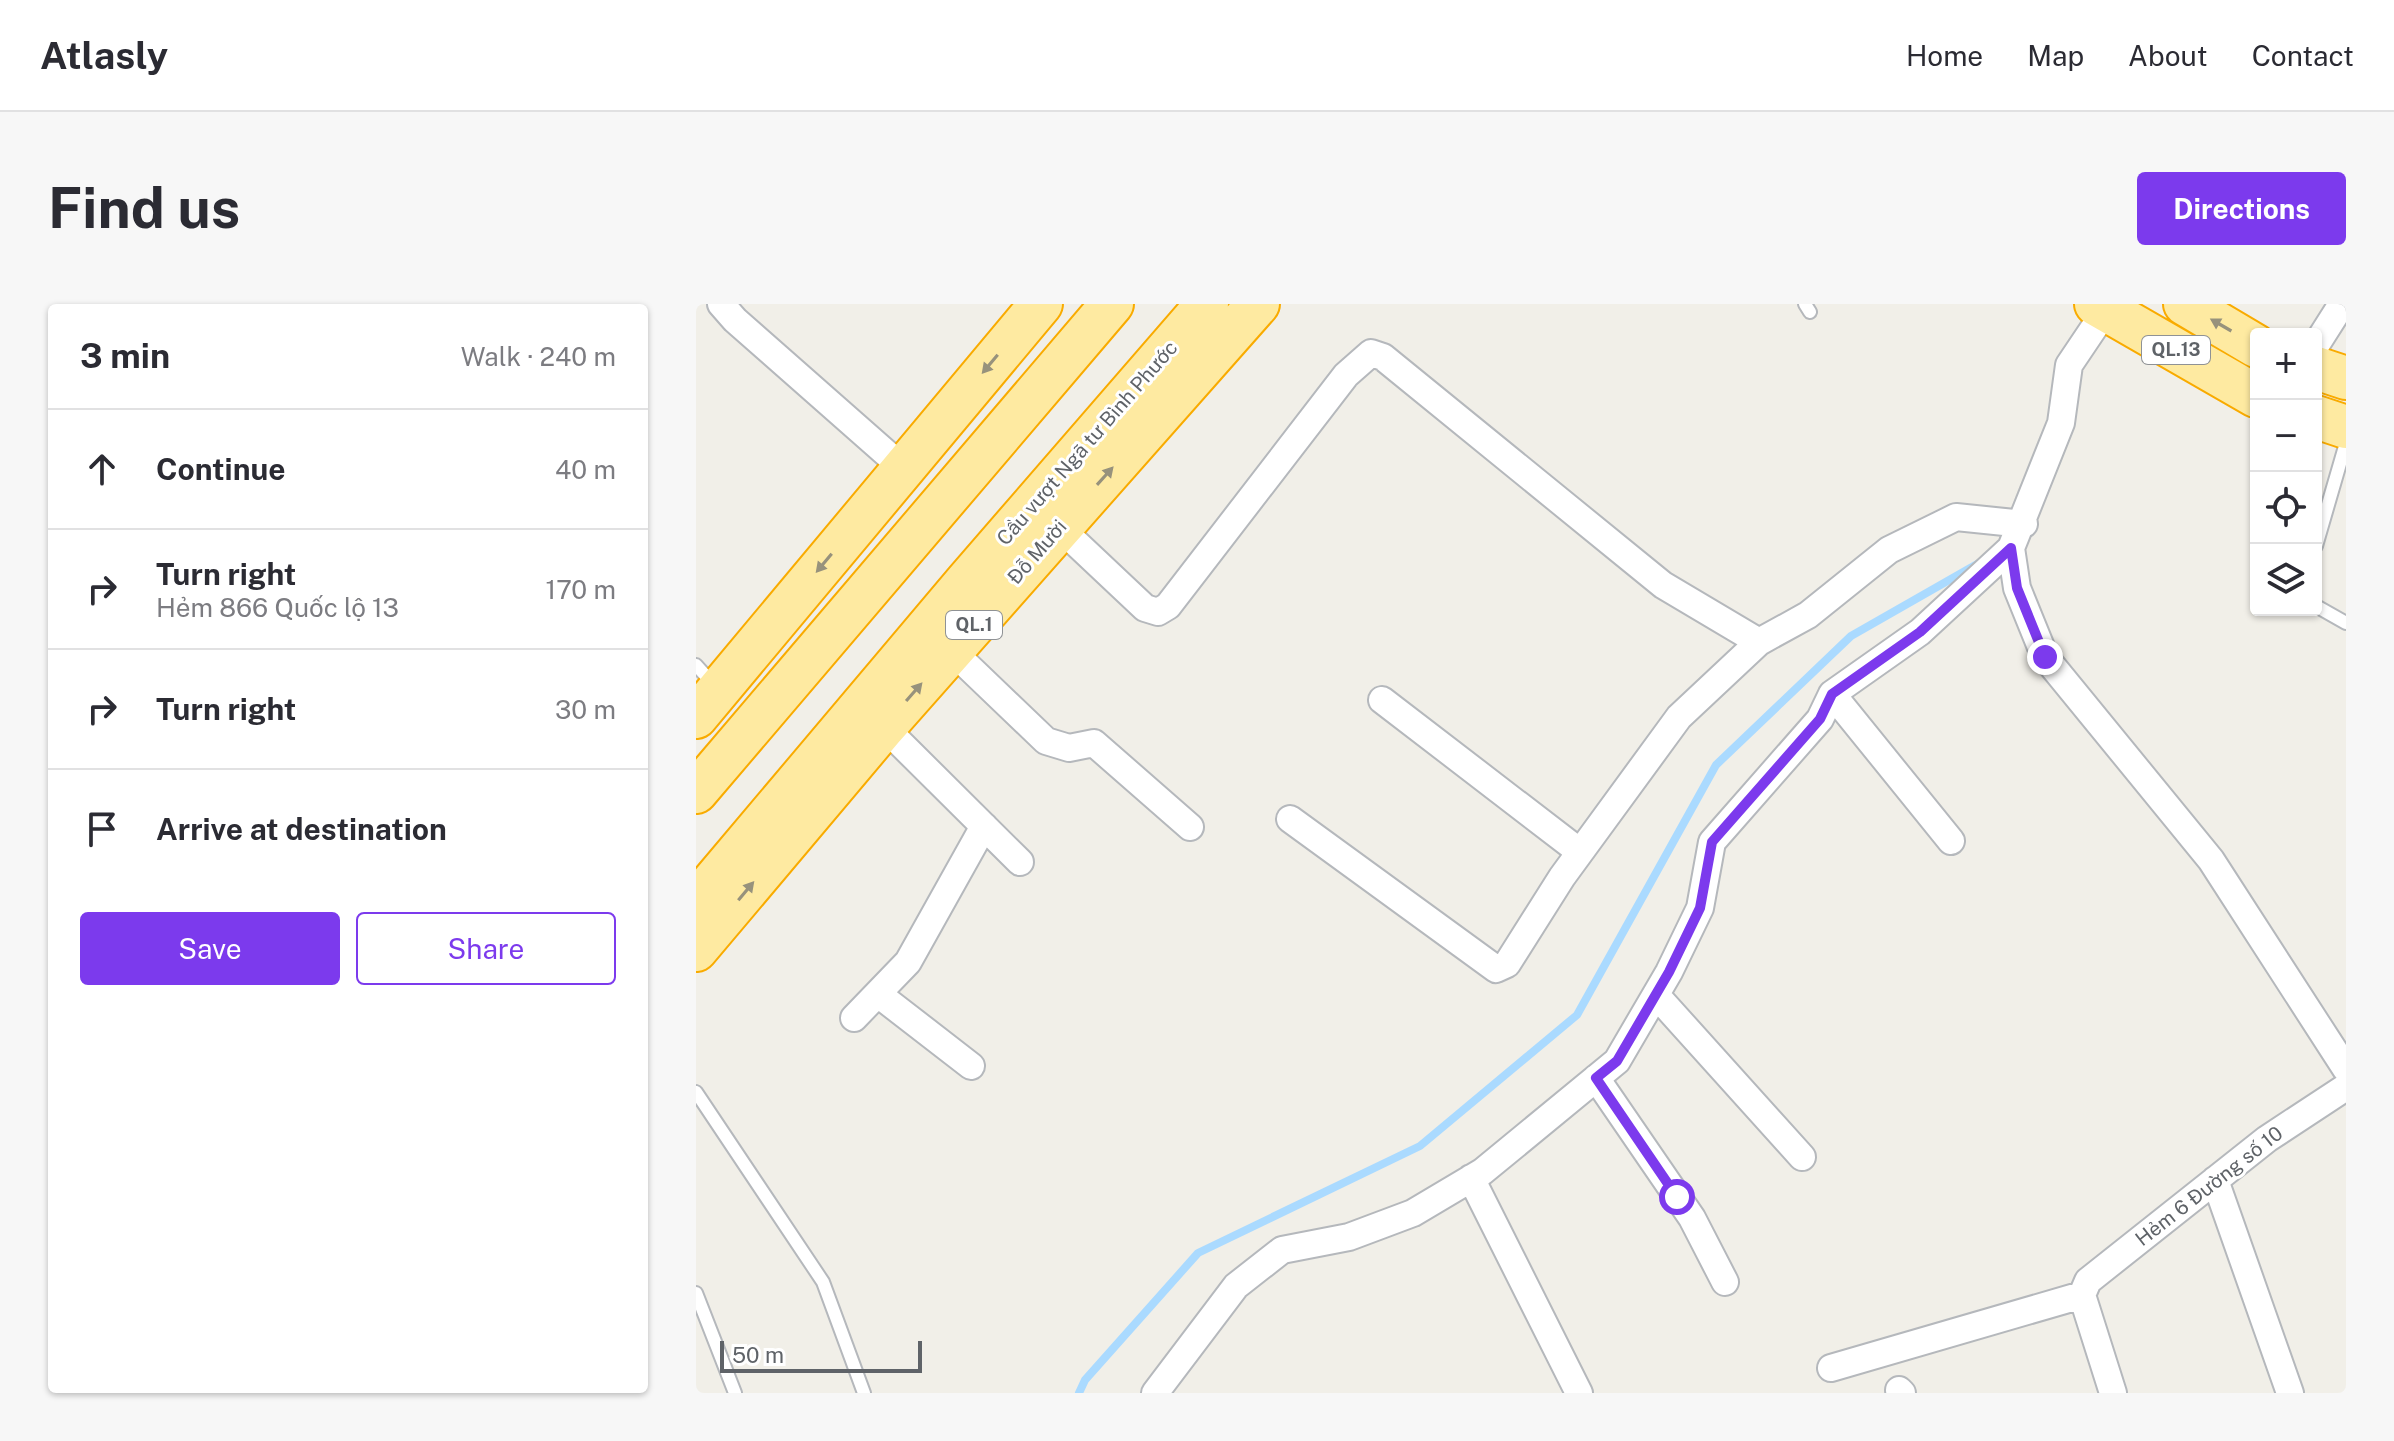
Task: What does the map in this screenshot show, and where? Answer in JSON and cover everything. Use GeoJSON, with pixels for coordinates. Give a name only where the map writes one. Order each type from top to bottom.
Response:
{"type":"FeatureCollection","features":[{"type":"Feature","properties":{"kind":"highway"},"geometry":{"type":"LineString","coordinates":[[703,691],[903,468],[1041,304]]}},
{"type":"Feature","properties":{"kind":"highway"},"geometry":{"type":"LineString","coordinates":[[696,792],[1085,304]]}},
{"type":"Feature","properties":{"kind":"highway"},"geometry":{"type":"LineString","coordinates":[[696,767],[900,536],[1112,304]]}},
{"type":"Feature","properties":{"kind":"highway","name":"Cầu vượt Ngã tư Bình Phước"},"geometry":{"type":"LineString","coordinates":[[960,576],[1183,304]]}},
{"type":"Feature","properties":{"kind":"highway","name":"Cầu vượt Ngã tư Bình Phước"},"geometry":{"type":"LineString","coordinates":[[960,576],[1207,304]]}},
{"type":"Feature","properties":{"kind":"highway","name":"Đỗ Mười"},"geometry":{"type":"LineString","coordinates":[[696,950],[884,727],[1258,304]]}},
{"type":"Feature","properties":{"kind":"highway","name":"QL.13"},"geometry":{"type":"LineString","coordinates":[[2185,304],[2250,342]]}},
{"type":"Feature","properties":{"kind":"highway","name":"QL.13"},"geometry":{"type":"LineString","coordinates":[[2101,307],[2250,393]]}},
{"type":"Feature","properties":{"kind":"highway"},"geometry":{"type":"LineString","coordinates":[[2322,370],[2346,378]]}},
{"type":"Feature","properties":{"kind":"highway"},"geometry":{"type":"LineString","coordinates":[[2322,419],[2346,427]]}},
{"type":"Feature","properties":{"kind":"highway","name":"QL.1"},"geometry":{"type":"LineString","coordinates":[[696,879],[960,576]]}},
{"type":"Feature","properties":{"kind":"highway","name":"QL.1"},"geometry":{"type":"LineString","coordinates":[[696,902],[960,576]]}},
{"type":"Feature","properties":{"kind":"street"},"geometry":{"type":"LineString","coordinates":[[721,304],[735,320],[903,468]]}},
{"type":"Feature","properties":{"kind":"street"},"geometry":{"type":"LineString","coordinates":[[2322,336],[2342,304]]}},
{"type":"Feature","properties":{"kind":"street"},"geometry":{"type":"LineString","coordinates":[[1155,1393],[1236,1286],[1282,1250],[1349,1237],[1413,1213],[1471,1178],[1617,1061],[1656,995],[1700,908],[1712,842],[1820,719],[1832,694],[1920,632],[2011,548],[2024,524],[2061,423],[2069,365],[2101,307]]}},
{"type":"Feature","properties":{"kind":"street"},"geometry":{"type":"LineString","coordinates":[[1059,527],[1145,608],[1158,612],[1168,606],[1346,375],[1371,353],[1383,357],[1663,585],[1759,642]]}},
{"type":"Feature","properties":{"kind":"street"},"geometry":{"type":"LineString","coordinates":[[1290,819],[1496,969],[1507,964],[1580,852],[1679,717],[1759,642],[1808,615],[1889,550],[1956,517],[2024,524]]}},
{"type":"Feature","properties":{"kind":"street"},"geometry":{"type":"LineString","coordinates":[[2011,548],[2017,588],[2045,657],[2211,860],[2346,1069]]}},
{"type":"Feature","properties":{"kind":"street"},"geometry":{"type":"LineString","coordinates":[[951,650],[1046,741],[1069,748],[1094,743],[1190,827]]}},
{"type":"Feature","properties":{"kind":"street"},"geometry":{"type":"LineString","coordinates":[[1832,694],[1951,841]]}},
{"type":"Feature","properties":{"kind":"street"},"geometry":{"type":"LineString","coordinates":[[1382,700],[1580,852]]}},
{"type":"Feature","properties":{"kind":"street"},"geometry":{"type":"LineString","coordinates":[[884,727],[1020,862]]}},
{"type":"Feature","properties":{"kind":"street"},"geometry":{"type":"LineString","coordinates":[[854,1018],[908,962],[984,826]]}},
{"type":"Feature","properties":{"kind":"street"},"geometry":{"type":"LineString","coordinates":[[878,994],[971,1066]]}},
{"type":"Feature","properties":{"kind":"street"},"geometry":{"type":"LineString","coordinates":[[1656,995],[1802,1157]]}},
{"type":"Feature","properties":{"kind":"street"},"geometry":{"type":"LineString","coordinates":[[1596,1078],[1692,1218],[1725,1282]]}},
{"type":"Feature","properties":{"kind":"street","name":"Hẻm 6 Đường số 10"},"geometry":{"type":"LineString","coordinates":[[2082,1295],[2088,1281],[2267,1139],[2346,1087]]}},
{"type":"Feature","properties":{"kind":"street"},"geometry":{"type":"LineString","coordinates":[[1471,1178],[1579,1393]]}},
{"type":"Feature","properties":{"kind":"street"},"geometry":{"type":"LineString","coordinates":[[2215,1180],[2290,1393]]}},
{"type":"Feature","properties":{"kind":"street"},"geometry":{"type":"LineString","coordinates":[[1831,1368],[2082,1295],[2113,1393]]}},
{"type":"Feature","properties":{"kind":"lane"},"geometry":{"type":"LineString","coordinates":[[2317,544],[2346,443]]}},
{"type":"Feature","properties":{"kind":"lane"},"geometry":{"type":"LineString","coordinates":[[2322,609],[2346,623]]}},
{"type":"Feature","properties":{"kind":"lane"},"geometry":{"type":"LineString","coordinates":[[696,1092],[823,1282],[864,1393]]}},
{"type":"Feature","properties":{"kind":"lane"},"geometry":{"type":"LineString","coordinates":[[696,1293],[735,1393]]}},
{"type":"Feature","properties":{"kind":"waterway"},"geometry":{"type":"LineString","coordinates":[[1079,1393],[1085,1380],[1198,1253],[1420,1146],[1577,1015],[1716,765],[1851,636],[1979,563]]}},
{"type":"Feature","properties":{"kind":"route"},"geometry":{"type":"LineString","coordinates":[[1677,1197],[1596,1078],[1617,1061],[1669,972],[1700,908],[1712,842],[1820,719],[1832,694],[1920,632],[2011,548],[2017,588],[2045,657]]}}]}
